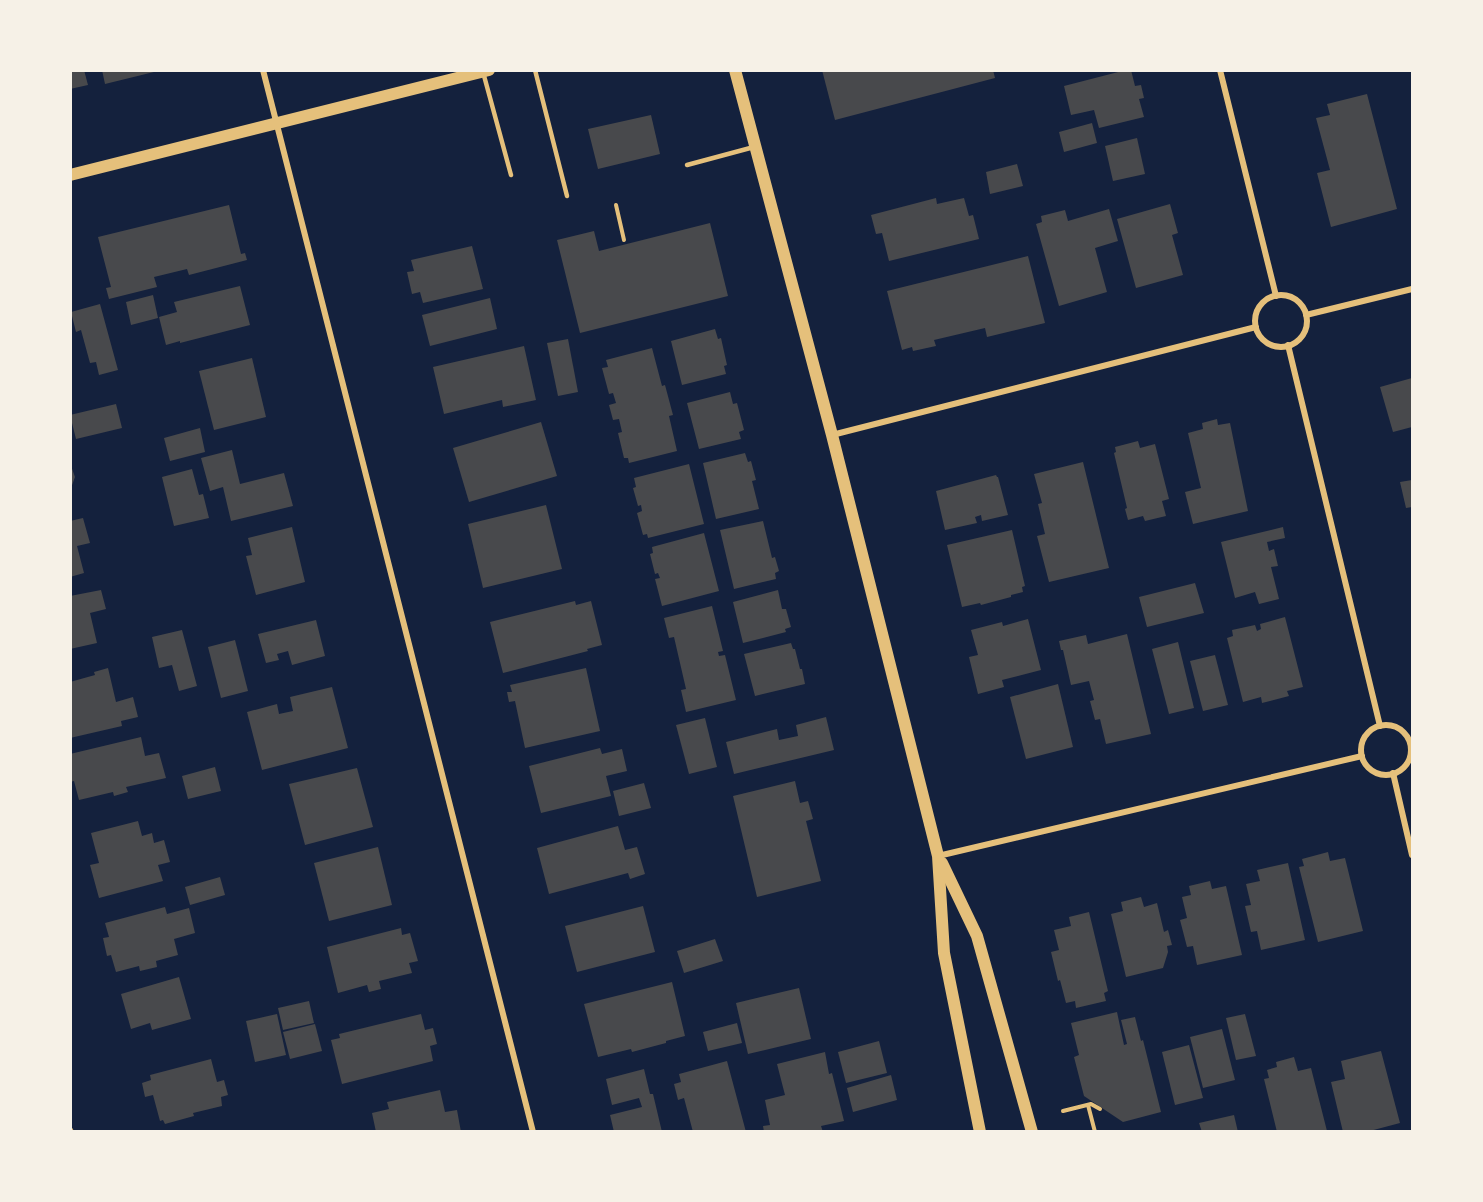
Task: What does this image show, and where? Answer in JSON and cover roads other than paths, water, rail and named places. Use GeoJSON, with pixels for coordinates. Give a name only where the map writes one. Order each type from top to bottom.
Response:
{"type":"FeatureCollection","features":[{"type":"Feature","properties":{"kind":"main road"},"geometry":{"type":"LineString","coordinates":[[735,70],[832,435],[939,856],[977,936],[1032,1131]]}},
{"type":"Feature","properties":{"kind":"main road"},"geometry":{"type":"LineString","coordinates":[[70,175],[486,71]]}},
{"type":"Feature","properties":{"kind":"main road"},"geometry":{"type":"LineString","coordinates":[[939,856],[944,953],[980,1131]]}},
{"type":"Feature","properties":{"kind":"street"},"geometry":{"type":"LineString","coordinates":[[262,70],[533,1131]]}},
{"type":"Feature","properties":{"kind":"street"},"geometry":{"type":"LineString","coordinates":[[1220,70],[1276,296]]}},
{"type":"Feature","properties":{"kind":"street"},"geometry":{"type":"LineString","coordinates":[[1306,315],[1413,289]]}},
{"type":"Feature","properties":{"kind":"street"},"geometry":{"type":"LineString","coordinates":[[1287,295],[1294,298],[1301,304],[1306,315],[1307,321],[1301,337],[1287,345],[1277,346],[1269,343],[1262,338],[1256,327],[1256,315],[1259,308],[1270,297],[1287,295]]}},
{"type":"Feature","properties":{"kind":"street"},"geometry":{"type":"LineString","coordinates":[[832,435],[1256,327]]}},
{"type":"Feature","properties":{"kind":"street"},"geometry":{"type":"LineString","coordinates":[[1287,345],[1380,726]]}},
{"type":"Feature","properties":{"kind":"street"},"geometry":{"type":"LineString","coordinates":[[1392,725],[1405,734],[1411,747],[1405,766],[1399,771],[1382,774],[1368,767],[1362,756],[1361,744],[1369,731],[1380,726],[1392,725]]}},
{"type":"Feature","properties":{"kind":"street"},"geometry":{"type":"LineString","coordinates":[[939,856],[1362,756]]}},
{"type":"Feature","properties":{"kind":"street"},"geometry":{"type":"LineString","coordinates":[[1393,773],[1413,855]]}},
{"type":"Feature","properties":{"kind":"lane"},"geometry":{"type":"LineString","coordinates":[[535,70],[567,195]]}},
{"type":"Feature","properties":{"kind":"lane"},"geometry":{"type":"LineString","coordinates":[[486,71],[511,175]]}},
{"type":"Feature","properties":{"kind":"lane"},"geometry":{"type":"LineString","coordinates":[[687,165],[755,147]]}}]}
